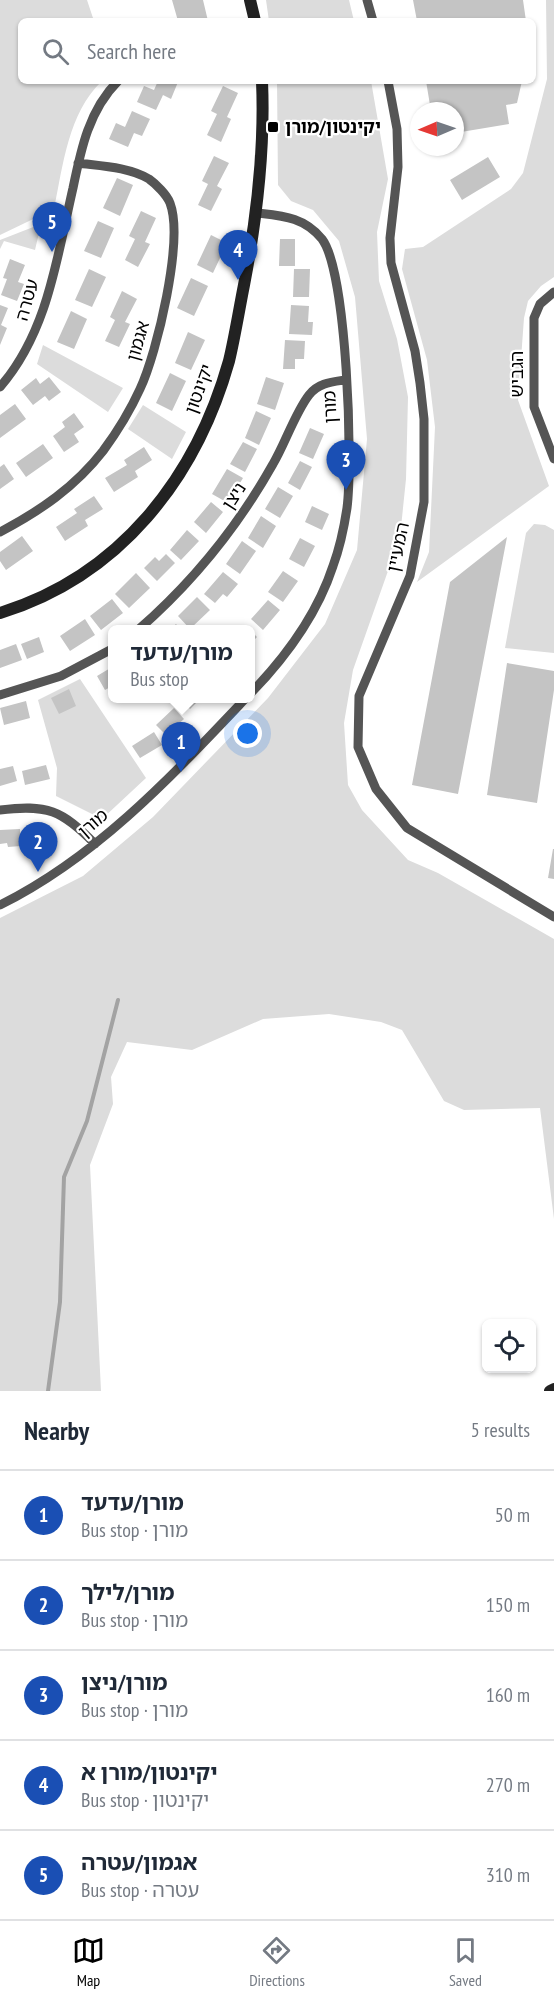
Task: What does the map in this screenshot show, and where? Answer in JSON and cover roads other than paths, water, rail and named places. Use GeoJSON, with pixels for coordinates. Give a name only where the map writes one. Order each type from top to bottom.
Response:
{"type":"FeatureCollection","features":[{"type":"Feature","properties":{"kind":"street"},"geometry":{"type":"LineString","coordinates":[[250,0],[254,18]]}},
{"type":"Feature","properties":{"kind":"street"},"geometry":{"type":"LineString","coordinates":[[367,0],[372,18]]}},
{"type":"Feature","properties":{"kind":"street","name":"עטרה"},"geometry":{"type":"LineString","coordinates":[[0,387],[28,349],[40,321],[78,164],[97,107],[116,84]]}},
{"type":"Feature","properties":{"kind":"street","name":"יקינטון"},"geometry":{"type":"LineString","coordinates":[[0,613],[67,584],[93,567],[143,522],[183,471],[208,420],[229,361],[257,213],[263,150],[262,84]]}},
{"type":"Feature","properties":{"kind":"street","name":"המעיין"},"geometry":{"type":"LineString","coordinates":[[389,84],[397,129],[398,167],[390,238],[391,262],[415,351],[420,383],[424,419],[424,502],[410,576],[359,696],[358,747],[376,789],[407,828],[554,917]]}},
{"type":"Feature","properties":{"kind":"street","name":"אגמון"},"geometry":{"type":"LineString","coordinates":[[0,532],[50,504],[78,480],[103,451],[141,388],[154,350],[164,307],[174,245],[174,218],[170,201],[149,179],[131,172],[78,164]]}},
{"type":"Feature","properties":{"kind":"street","name":"מורן"},"geometry":{"type":"LineString","coordinates":[[255,688],[294,643],[323,593],[334,565],[347,506],[349,463],[340,296],[332,257],[322,240],[301,220],[257,213]]}},
{"type":"Feature","properties":{"kind":"street","name":"הגביש"},"geometry":{"type":"LineString","coordinates":[[554,292],[540,304],[534,318],[534,407],[554,459]]}},
{"type":"Feature","properties":{"kind":"street","name":"ניצן"},"geometry":{"type":"LineString","coordinates":[[143,625],[190,582],[220,546],[250,504],[308,396],[326,382],[345,380]]}},
{"type":"Feature","properties":{"kind":"street"},"geometry":{"type":"LineString","coordinates":[[0,694],[61,676],[108,651]]}},
{"type":"Feature","properties":{"kind":"street","name":"מורן"},"geometry":{"type":"LineString","coordinates":[[0,905],[61,871],[95,844],[188,760],[242,703]]}},
{"type":"Feature","properties":{"kind":"street"},"geometry":{"type":"LineString","coordinates":[[0,810],[38,807],[53,810],[71,821],[95,844]]}},
{"type":"Feature","properties":{"kind":"street"},"geometry":{"type":"LineString","coordinates":[[550,1391],[554,1389]]}},
{"type":"Feature","properties":{"kind":"waterway"},"geometry":{"type":"LineString","coordinates":[[48,1391],[60,1302],[64,1177],[87,1121],[118,1000]]}},
{"type":"Feature","properties":{"kind":"place","name":"יקינטון/מורן"},"geometry":{"type":"Point","coordinates":[273,127]}},
{"type":"Feature","properties":{"kind":"place","name":"אגמון/עטרה"},"geometry":{"type":"Point","coordinates":[52,252]}},
{"type":"Feature","properties":{"kind":"place","name":"יקינטון/מורן א"},"geometry":{"type":"Point","coordinates":[238,280]}},
{"type":"Feature","properties":{"kind":"place","name":"מורן/ניצן"},"geometry":{"type":"Point","coordinates":[346,490]}},
{"type":"Feature","properties":{"kind":"place","name":"מורן/עדעד"},"geometry":{"type":"Point","coordinates":[181,772]}},
{"type":"Feature","properties":{"kind":"place","name":"מורן/לילך"},"geometry":{"type":"Point","coordinates":[38,872]}}]}
